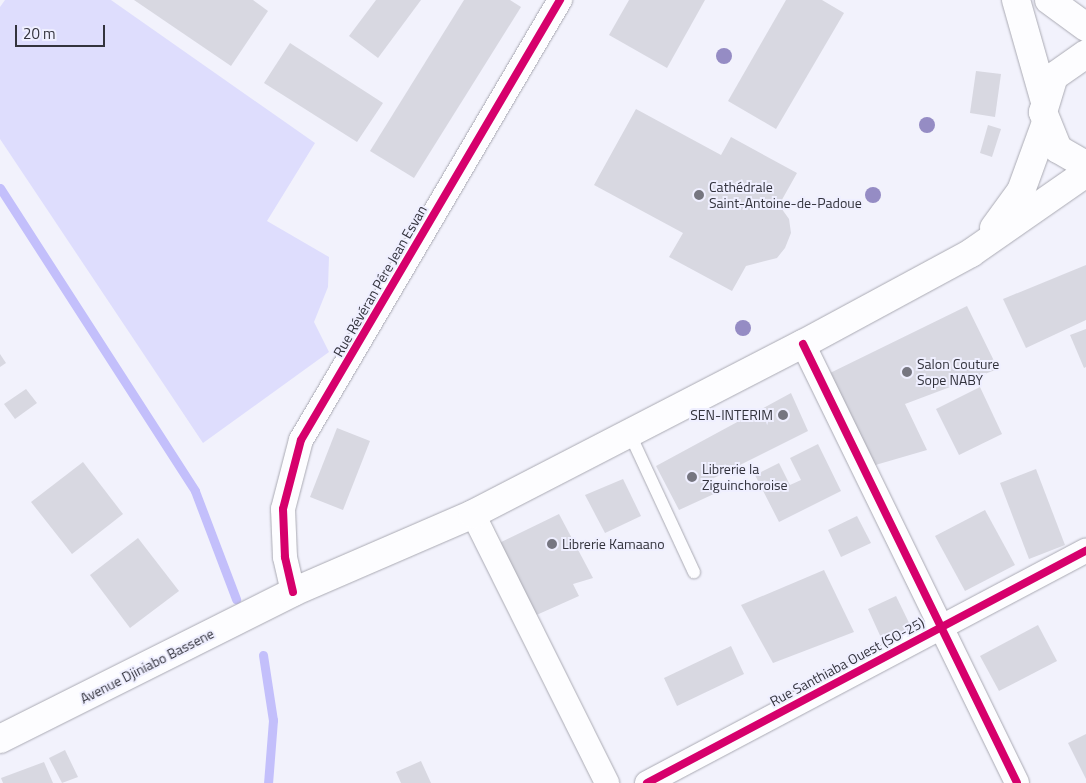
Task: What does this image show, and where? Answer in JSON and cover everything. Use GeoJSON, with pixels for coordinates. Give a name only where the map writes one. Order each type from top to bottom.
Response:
{"type":"FeatureCollection","features":[{"type":"Feature","properties":{"kind":"main road"},"geometry":{"type":"LineString","coordinates":[[971,253],[1021,191],[1045,125],[1044,98],[1016,0]]}},
{"type":"Feature","properties":{"kind":"main road"},"geometry":{"type":"LineString","coordinates":[[1049,0],[1086,27]]}},
{"type":"Feature","properties":{"kind":"main road"},"geometry":{"type":"LineString","coordinates":[[1044,98],[1062,66],[1086,54]]}},
{"type":"Feature","properties":{"kind":"main road"},"geometry":{"type":"LineString","coordinates":[[1045,125],[1058,149],[1086,165]]}},
{"type":"Feature","properties":{"kind":"main road","name":"Avenue Djiniabo Bassene"},"geometry":{"type":"LineString","coordinates":[[0,739],[293,592],[473,514],[628,430],[803,344],[971,253],[1086,173]]}},
{"type":"Feature","properties":{"kind":"street","name":"Rue Révéran Pére Jean Esvan"},"geometry":{"type":"LineString","coordinates":[[293,592],[285,557],[283,509],[301,440],[560,0]]}},
{"type":"Feature","properties":{"kind":"street"},"geometry":{"type":"LineString","coordinates":[[803,344],[937,627],[1017,783]]}},
{"type":"Feature","properties":{"kind":"street"},"geometry":{"type":"LineString","coordinates":[[473,514],[607,783]]}},
{"type":"Feature","properties":{"kind":"street","name":"Rue Santhiaba Ouest (SO-25)"},"geometry":{"type":"LineString","coordinates":[[647,783],[937,627],[1086,551]]}},
{"type":"Feature","properties":{"kind":"lane"},"geometry":{"type":"LineString","coordinates":[[628,430],[694,572]]}},
{"type":"Feature","properties":{"kind":"shaded area"},"geometry":{"type":"Polygon","coordinates":[[[5,0],[111,0],[315,143],[267,221],[329,257],[328,287],[314,322],[329,352],[203,443],[0,139],[0,7],[5,0]]]}},
{"type":"Feature","properties":{"kind":"building"},"geometry":{"type":"Polygon","coordinates":[[[134,0],[253,0],[268,11],[231,66],[134,0]]]}},
{"type":"Feature","properties":{"kind":"building"},"geometry":{"type":"Polygon","coordinates":[[[376,0],[421,0],[378,58],[349,36],[376,0]]]}},
{"type":"Feature","properties":{"kind":"building"},"geometry":{"type":"Polygon","coordinates":[[[464,0],[510,0],[521,7],[414,178],[370,151],[464,0]]]}},
{"type":"Feature","properties":{"kind":"building"},"geometry":{"type":"Polygon","coordinates":[[[629,0],[705,0],[667,68],[609,35],[629,0]]]}},
{"type":"Feature","properties":{"kind":"building"},"geometry":{"type":"Polygon","coordinates":[[[786,0],[822,0],[844,13],[776,129],[728,101],[786,0]]]}},
{"type":"Feature","properties":{"kind":"building"},"geometry":{"type":"Polygon","coordinates":[[[290,43],[383,103],[357,142],[264,83],[290,43]]]}},
{"type":"Feature","properties":{"kind":"building"},"geometry":{"type":"Polygon","coordinates":[[[976,71],[1001,74],[995,117],[970,113],[976,71]]]}},
{"type":"Feature","properties":{"kind":"building","name":"Cathédrale Saint-Antoine-de-Padoue"},"geometry":{"type":"Polygon","coordinates":[[[636,109],[721,155],[731,137],[797,173],[779,205],[789,219],[791,233],[785,248],[777,258],[746,266],[732,291],[669,257],[683,233],[594,185],[636,109]]]}},
{"type":"Feature","properties":{"kind":"building"},"geometry":{"type":"Polygon","coordinates":[[[988,125],[1001,129],[992,157],[980,153],[988,125]]]}},
{"type":"Feature","properties":{"kind":"building"},"geometry":{"type":"Polygon","coordinates":[[[1086,265],[1086,320],[1026,348],[1003,299],[1086,265]]]}},
{"type":"Feature","properties":{"kind":"building"},"geometry":{"type":"Polygon","coordinates":[[[967,306],[998,369],[905,404],[927,450],[872,466],[828,374],[967,306]]]}},
{"type":"Feature","properties":{"kind":"building"},"geometry":{"type":"Polygon","coordinates":[[[1086,329],[1086,367],[1084,368],[1070,335],[1086,329]]]}},
{"type":"Feature","properties":{"kind":"building"},"geometry":{"type":"Polygon","coordinates":[[[0,354],[6,363],[0,367],[0,354]]]}},
{"type":"Feature","properties":{"kind":"building"},"geometry":{"type":"Polygon","coordinates":[[[980,387],[1002,434],[959,455],[936,409],[980,387]]]}},
{"type":"Feature","properties":{"kind":"building"},"geometry":{"type":"Polygon","coordinates":[[[26,389],[37,403],[15,419],[4,404],[26,389]]]}},
{"type":"Feature","properties":{"kind":"building"},"geometry":{"type":"Polygon","coordinates":[[[791,393],[808,431],[712,479],[716,493],[679,510],[656,466],[791,393]]]}},
{"type":"Feature","properties":{"kind":"building"},"geometry":{"type":"Polygon","coordinates":[[[337,428],[370,441],[343,510],[310,497],[337,428]]]}},
{"type":"Feature","properties":{"kind":"building"},"geometry":{"type":"Polygon","coordinates":[[[818,444],[841,491],[779,522],[755,475],[779,463],[790,485],[801,480],[790,458],[818,444]]]}},
{"type":"Feature","properties":{"kind":"building"},"geometry":{"type":"Polygon","coordinates":[[[83,462],[123,514],[72,554],[31,502],[83,462]]]}},
{"type":"Feature","properties":{"kind":"building"},"geometry":{"type":"Polygon","coordinates":[[[1036,469],[1065,545],[1029,559],[1000,483],[1036,469]]]}},
{"type":"Feature","properties":{"kind":"building"},"geometry":{"type":"Polygon","coordinates":[[[623,479],[641,516],[605,533],[585,495],[623,479]]]}},
{"type":"Feature","properties":{"kind":"building"},"geometry":{"type":"Polygon","coordinates":[[[985,510],[1015,565],[965,591],[935,536],[985,510]]]}},
{"type":"Feature","properties":{"kind":"building"},"geometry":{"type":"Polygon","coordinates":[[[559,514],[593,578],[573,584],[579,596],[532,617],[491,547],[559,514]]]}},
{"type":"Feature","properties":{"kind":"building"},"geometry":{"type":"Polygon","coordinates":[[[857,516],[871,543],[841,557],[828,530],[857,516]]]}},
{"type":"Feature","properties":{"kind":"building"},"geometry":{"type":"Polygon","coordinates":[[[138,538],[179,591],[130,628],[90,575],[138,538]]]}},
{"type":"Feature","properties":{"kind":"building"},"geometry":{"type":"Polygon","coordinates":[[[824,570],[854,632],[773,663],[741,605],[824,570]]]}},
{"type":"Feature","properties":{"kind":"building"},"geometry":{"type":"Polygon","coordinates":[[[896,596],[912,629],[883,642],[868,609],[896,596]]]}},
{"type":"Feature","properties":{"kind":"building"},"geometry":{"type":"Polygon","coordinates":[[[1038,625],[1057,661],[999,691],[980,656],[1038,625]]]}},
{"type":"Feature","properties":{"kind":"building"},"geometry":{"type":"Polygon","coordinates":[[[731,646],[744,674],[677,706],[664,678],[731,646]]]}},
{"type":"Feature","properties":{"kind":"building"},"geometry":{"type":"Polygon","coordinates":[[[1086,734],[1086,779],[1068,743],[1086,734]]]}},
{"type":"Feature","properties":{"kind":"building"},"geometry":{"type":"Polygon","coordinates":[[[65,750],[78,777],[62,783],[49,758],[65,750]]]}},
{"type":"Feature","properties":{"kind":"building"},"geometry":{"type":"Polygon","coordinates":[[[421,761],[431,783],[401,783],[396,772],[421,761]]]}},
{"type":"Feature","properties":{"kind":"building"},"geometry":{"type":"Polygon","coordinates":[[[44,762],[53,783],[3,783],[1,778],[44,762]]]}},
{"type":"Feature","properties":{"kind":"waterway"},"geometry":{"type":"LineString","coordinates":[[0,188],[195,491],[236,599]]}},
{"type":"Feature","properties":{"kind":"waterway"},"geometry":{"type":"LineString","coordinates":[[263,655],[273,720],[268,783]]}},
{"type":"Feature","properties":{"kind":"cycle path"},"geometry":{"type":"LineString","coordinates":[[293,592],[285,557],[283,509],[301,440],[560,0]]}},
{"type":"Feature","properties":{"kind":"cycle path"},"geometry":{"type":"LineString","coordinates":[[803,344],[1017,783]]}},
{"type":"Feature","properties":{"kind":"cycle path"},"geometry":{"type":"LineString","coordinates":[[647,783],[1086,551]]}},
{"type":"Feature","properties":{"kind":"place","name":"Cathédrale Saint-Antoine-de-Padoue"},"geometry":{"type":"Point","coordinates":[699,195]}},
{"type":"Feature","properties":{"kind":"place","name":"Salon Couture Sope NABY"},"geometry":{"type":"Point","coordinates":[907,372]}},
{"type":"Feature","properties":{"kind":"place","name":"SEN-INTERIM"},"geometry":{"type":"Point","coordinates":[783,415]}},
{"type":"Feature","properties":{"kind":"place","name":"Librerie la Ziguinchoroise"},"geometry":{"type":"Point","coordinates":[692,477]}},
{"type":"Feature","properties":{"kind":"place","name":"Librerie Kamaano"},"geometry":{"type":"Point","coordinates":[552,544]}}]}
